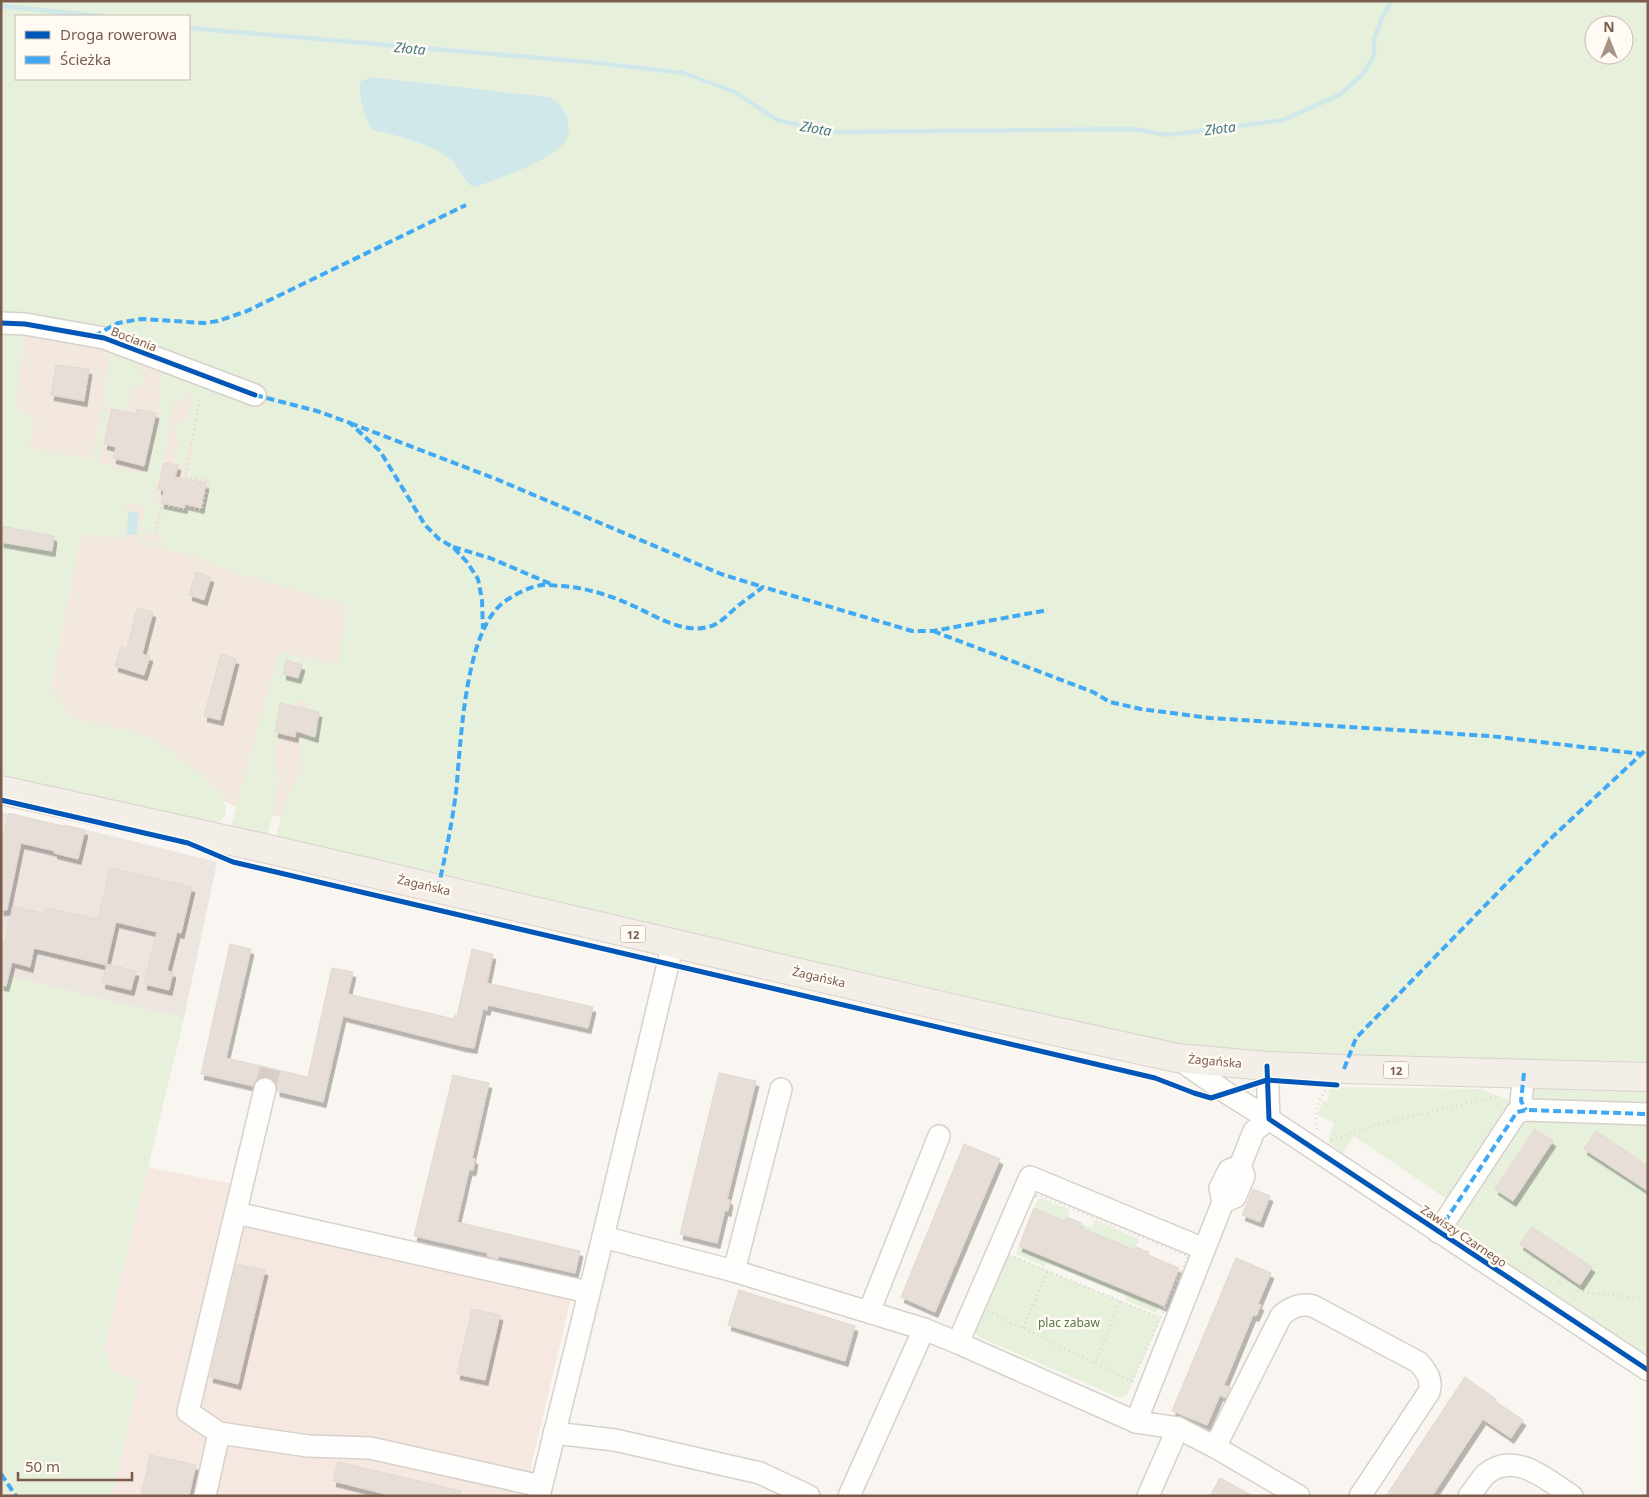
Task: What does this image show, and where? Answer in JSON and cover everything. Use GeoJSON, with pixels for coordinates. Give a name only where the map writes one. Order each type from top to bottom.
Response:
{"type":"FeatureCollection","features":[{"type":"Feature","properties":{"kind":"main road","name":"Żagańska"},"geometry":{"type":"LineString","coordinates":[[1,790],[268,849],[968,1012],[1177,1058],[1268,1066],[1648,1077]]}},
{"type":"Feature","properties":{"kind":"street","name":"Bociania"},"geometry":{"type":"LineString","coordinates":[[1,323],[25,324],[104,338],[255,395]]}},
{"type":"Feature","properties":{"kind":"street"},"geometry":{"type":"LineString","coordinates":[[265,1088],[188,1412],[219,1433],[308,1446],[370,1448],[540,1491],[673,943]]}},
{"type":"Feature","properties":{"kind":"street","name":"Zawiszy Czarnego"},"geometry":{"type":"LineString","coordinates":[[1177,1058],[1227,1093],[1648,1370]]}},
{"type":"Feature","properties":{"kind":"street"},"geometry":{"type":"LineString","coordinates":[[1136,1422],[1223,1202],[1220,1188],[1229,1170],[1240,1166],[1254,1131],[1269,1119],[1268,1066]]}},
{"type":"Feature","properties":{"kind":"street"},"geometry":{"type":"LineString","coordinates":[[1524,1073],[1521,1101],[1526,1110],[1648,1114]]}},
{"type":"Feature","properties":{"kind":"street"},"geometry":{"type":"LineString","coordinates":[[734,1271],[781,1089]]}},
{"type":"Feature","properties":{"kind":"street","name":"Zawiszy Czarnego"},"geometry":{"type":"LineString","coordinates":[[1438,1232],[1518,1112],[1526,1110]]}},
{"type":"Feature","properties":{"kind":"street"},"geometry":{"type":"LineString","coordinates":[[869,1312],[939,1136]]}},
{"type":"Feature","properties":{"kind":"street"},"geometry":{"type":"LineString","coordinates":[[958,1343],[1030,1177],[1204,1249]]}},
{"type":"Feature","properties":{"kind":"street"},"geometry":{"type":"LineString","coordinates":[[236,1214],[588,1292]]}},
{"type":"Feature","properties":{"kind":"street"},"geometry":{"type":"LineString","coordinates":[[603,1237],[734,1271],[924,1329],[1136,1422],[1178,1428],[1215,1447],[1299,1496]]}},
{"type":"Feature","properties":{"kind":"street"},"geometry":{"type":"LineString","coordinates":[[1215,1447],[1281,1316],[1292,1308],[1303,1305],[1313,1306],[1418,1362],[1430,1380],[1429,1392],[1360,1496]]}},
{"type":"Feature","properties":{"kind":"street"},"geometry":{"type":"LineString","coordinates":[[849,1496],[924,1329]]}},
{"type":"Feature","properties":{"kind":"street"},"geometry":{"type":"LineString","coordinates":[[1148,1496],[1178,1428]]}},
{"type":"Feature","properties":{"kind":"street"},"geometry":{"type":"LineString","coordinates":[[205,1496],[219,1433]]}},
{"type":"Feature","properties":{"kind":"street"},"geometry":{"type":"LineString","coordinates":[[554,1434],[615,1440],[760,1473],[809,1496]]}},
{"type":"Feature","properties":{"kind":"street"},"geometry":{"type":"LineString","coordinates":[[1469,1496],[1486,1474],[1499,1467],[1516,1464],[1528,1468],[1572,1496]]}},
{"type":"Feature","properties":{"kind":"path"},"geometry":{"type":"LineString","coordinates":[[156,532],[162,505],[185,510],[186,506],[202,510],[209,481],[185,477],[200,399]]}},
{"type":"Feature","properties":{"kind":"path"},"geometry":{"type":"LineString","coordinates":[[1318,1132],[1316,1112],[1324,1092],[1330,1087]]}},
{"type":"Feature","properties":{"kind":"path"},"geometry":{"type":"LineString","coordinates":[[1324,1143],[1378,1124],[1503,1095],[1496,1092]]}},
{"type":"Feature","properties":{"kind":"path"},"geometry":{"type":"LineString","coordinates":[[1036,1196],[1042,1196],[1188,1256],[1161,1318],[1132,1381],[982,1309],[1028,1204],[1036,1196]]}},
{"type":"Feature","properties":{"kind":"path"},"geometry":{"type":"LineString","coordinates":[[1007,1253],[1161,1318]]}},
{"type":"Feature","properties":{"kind":"path"},"geometry":{"type":"LineString","coordinates":[[1530,1263],[1534,1256]]}},
{"type":"Feature","properties":{"kind":"path"},"geometry":{"type":"LineString","coordinates":[[1023,1328],[1048,1270]]}},
{"type":"Feature","properties":{"kind":"path"},"geometry":{"type":"LineString","coordinates":[[1559,1282],[1564,1276]]}},
{"type":"Feature","properties":{"kind":"path"},"geometry":{"type":"LineString","coordinates":[[1573,1291],[1647,1299]]}},
{"type":"Feature","properties":{"kind":"path"},"geometry":{"type":"LineString","coordinates":[[1095,1363],[1120,1301]]}},
{"type":"Feature","properties":{"kind":"shaded area"},"geometry":{"type":"Polygon","coordinates":[[[25,324],[243,391],[348,605],[315,825],[237,807],[44,720],[81,533],[11,446],[25,324]]]}},
{"type":"Feature","properties":{"kind":"shaded area"},"geometry":{"type":"Polygon","coordinates":[[[1,812],[96,832],[217,862],[184,1018],[1,975],[1,812]]]}},
{"type":"Feature","properties":{"kind":"shaded area"},"geometry":{"type":"Polygon","coordinates":[[[148,1167],[233,1184],[225,1222],[571,1298],[524,1496],[112,1496],[139,1381],[111,1371],[105,1345],[148,1167]]]}},
{"type":"Feature","properties":{"kind":"green space"},"geometry":{"type":"Polygon","coordinates":[[[1,1],[1391,1],[1381,17],[1373,38],[1373,55],[1362,73],[1338,94],[1282,118],[1167,133],[1136,127],[829,130],[778,118],[736,90],[686,71],[615,62],[190,27],[190,15],[99,15],[1,6],[1,1]]]}},
{"type":"Feature","properties":{"kind":"green space"},"geometry":{"type":"Polygon","coordinates":[[[1394,1],[1648,1],[1648,1063],[1337,1057],[1220,1051],[1166,1044],[481,883],[325,848],[275,841],[286,804],[303,768],[300,750],[302,738],[305,735],[315,737],[319,712],[309,710],[310,703],[298,700],[297,707],[280,704],[275,732],[279,733],[275,753],[278,783],[273,815],[266,839],[230,830],[279,652],[338,665],[347,605],[205,563],[205,559],[137,541],[146,507],[125,502],[123,509],[129,511],[125,539],[81,534],[50,689],[70,715],[81,721],[134,732],[152,738],[218,790],[224,803],[225,817],[218,823],[187,820],[1,774],[1,542],[52,550],[54,536],[1,526],[1,326],[24,333],[16,407],[33,419],[33,429],[28,449],[93,459],[101,410],[109,412],[98,463],[146,474],[160,412],[157,411],[161,392],[158,391],[161,380],[165,376],[141,361],[141,357],[1,317],[1,7],[80,15],[15,15],[15,80],[190,80],[190,30],[580,63],[683,75],[735,94],[776,121],[829,134],[1135,131],[1166,137],[1284,121],[1339,97],[1364,75],[1375,56],[1376,39],[1383,19],[1394,1]],[[370,77],[364,79],[360,86],[370,126],[373,130],[419,142],[441,152],[458,166],[467,184],[566,112],[549,97],[370,77]],[[187,388],[183,402],[173,401],[167,434],[168,440],[152,502],[161,504],[154,534],[143,532],[141,539],[161,544],[163,536],[156,535],[163,506],[185,510],[186,507],[203,511],[210,481],[187,476],[193,444],[190,444],[185,468],[179,467],[180,464],[174,462],[180,440],[175,433],[175,426],[186,420],[192,394],[187,388]]]}},
{"type":"Feature","properties":{"kind":"green space"},"geometry":{"type":"Polygon","coordinates":[[[111,349],[136,362],[142,372],[142,388],[132,386],[126,411],[102,406],[111,349]]]}},
{"type":"Feature","properties":{"kind":"green space"},"geometry":{"type":"Polygon","coordinates":[[[1,975],[184,1018],[105,1345],[111,1371],[139,1381],[112,1496],[1,1496],[1,975]]]}},
{"type":"Feature","properties":{"kind":"green space"},"geometry":{"type":"Polygon","coordinates":[[[1648,1083],[1648,1109],[1530,1103],[1528,1084],[1648,1083]]]}},
{"type":"Feature","properties":{"kind":"green space"},"geometry":{"type":"Polygon","coordinates":[[[1334,1087],[1480,1089],[1517,1103],[1451,1202],[1354,1136],[1340,1157],[1337,1155],[1340,1151],[1329,1143],[1334,1123],[1317,1115],[1323,1101],[1327,1102],[1330,1095],[1326,1093],[1334,1087]]]}},
{"type":"Feature","properties":{"kind":"green space"},"geometry":{"type":"Polygon","coordinates":[[[1527,1120],[1648,1121],[1648,1363],[1453,1231],[1451,1226],[1477,1186],[1527,1120]]]}},
{"type":"Feature","properties":{"kind":"green space"},"geometry":{"type":"Polygon","coordinates":[[[1038,1199],[1043,1199],[1070,1210],[1065,1221],[1034,1208],[1038,1199]]]}},
{"type":"Feature","properties":{"kind":"green space"},"geometry":{"type":"Polygon","coordinates":[[[1095,1220],[1139,1239],[1135,1250],[1079,1227],[1081,1223],[1092,1228],[1095,1220]]]}},
{"type":"Feature","properties":{"kind":"green space"},"geometry":{"type":"Polygon","coordinates":[[[1019,1246],[1160,1304],[1156,1313],[1126,1300],[1124,1295],[1048,1263],[1044,1266],[1016,1254],[1019,1246]]]}},
{"type":"Feature","properties":{"kind":"green space","name":"plac zabaw"},"geometry":{"type":"Polygon","coordinates":[[[1001,1251],[1161,1318],[1127,1394],[1120,1398],[977,1335],[974,1323],[1001,1251]]]}},
{"type":"Feature","properties":{"kind":"water"},"geometry":{"type":"Polygon","coordinates":[[[370,77],[549,97],[565,111],[569,127],[568,137],[561,147],[538,161],[511,174],[475,187],[471,186],[454,162],[442,153],[413,141],[373,130],[365,114],[360,92],[361,81],[370,77]]]}},
{"type":"Feature","properties":{"kind":"water"},"geometry":{"type":"Polygon","coordinates":[[[129,511],[139,513],[136,535],[126,534],[129,511]]]}},
{"type":"Feature","properties":{"kind":"building"},"geometry":{"type":"Polygon","coordinates":[[[56,365],[89,369],[84,401],[51,395],[56,365]]]}},
{"type":"Feature","properties":{"kind":"building"},"geometry":{"type":"Polygon","coordinates":[[[112,409],[136,414],[137,409],[156,413],[144,466],[113,458],[116,447],[104,444],[112,409]]]}},
{"type":"Feature","properties":{"kind":"building"},"geometry":{"type":"Polygon","coordinates":[[[164,463],[178,465],[175,477],[206,483],[201,508],[185,504],[184,508],[161,503],[164,491],[158,489],[164,463]]]}},
{"type":"Feature","properties":{"kind":"building"},"geometry":{"type":"Polygon","coordinates":[[[1,526],[54,536],[52,551],[1,542],[1,526]]]}},
{"type":"Feature","properties":{"kind":"building"},"geometry":{"type":"Polygon","coordinates":[[[196,572],[211,577],[204,600],[189,595],[196,572]]]}},
{"type":"Feature","properties":{"kind":"building"},"geometry":{"type":"Polygon","coordinates":[[[137,608],[153,612],[142,654],[150,656],[144,675],[115,666],[121,647],[127,649],[137,608]]]}},
{"type":"Feature","properties":{"kind":"building"},"geometry":{"type":"Polygon","coordinates":[[[221,654],[236,659],[220,720],[204,716],[221,654]]]}},
{"type":"Feature","properties":{"kind":"building"},"geometry":{"type":"Polygon","coordinates":[[[286,660],[302,665],[298,678],[283,674],[286,660]]]}},
{"type":"Feature","properties":{"kind":"building"},"geometry":{"type":"Polygon","coordinates":[[[280,703],[319,712],[315,737],[296,731],[295,737],[275,732],[280,703]]]}},
{"type":"Feature","properties":{"kind":"building"},"geometry":{"type":"Polygon","coordinates":[[[9,813],[64,827],[64,825],[85,830],[78,859],[21,843],[7,910],[1,910],[1,844],[9,813]]]}},
{"type":"Feature","properties":{"kind":"building"},"geometry":{"type":"Polygon","coordinates":[[[110,868],[192,887],[181,933],[177,932],[167,971],[173,972],[169,990],[144,984],[157,932],[116,922],[106,965],[34,948],[30,967],[12,962],[6,986],[1,985],[1,940],[5,941],[13,906],[45,914],[46,908],[98,919],[110,868]]]}},
{"type":"Feature","properties":{"kind":"building"},"geometry":{"type":"Polygon","coordinates":[[[230,944],[251,949],[226,1058],[308,1077],[332,968],[353,972],[348,994],[454,1019],[455,1015],[457,1016],[472,949],[493,954],[487,983],[593,1007],[588,1028],[488,1005],[487,1010],[483,1009],[474,1048],[343,1016],[323,1102],[277,1091],[274,1080],[267,1077],[256,1080],[253,1086],[201,1074],[230,944]]]}},
{"type":"Feature","properties":{"kind":"building"},"geometry":{"type":"Polygon","coordinates":[[[107,964],[136,971],[131,990],[102,983],[107,964]]]}},
{"type":"Feature","properties":{"kind":"building"},"geometry":{"type":"Polygon","coordinates":[[[719,1073],[756,1081],[727,1199],[730,1200],[728,1211],[725,1210],[717,1243],[680,1234],[719,1073]]]}},
{"type":"Feature","properties":{"kind":"building"},"geometry":{"type":"Polygon","coordinates":[[[453,1075],[489,1083],[472,1158],[475,1159],[473,1170],[469,1170],[457,1222],[580,1251],[575,1273],[499,1256],[498,1259],[487,1256],[488,1253],[414,1236],[453,1075]]]}},
{"type":"Feature","properties":{"kind":"building"},"geometry":{"type":"Polygon","coordinates":[[[1535,1129],[1553,1141],[1513,1201],[1495,1189],[1535,1129]]]}},
{"type":"Feature","properties":{"kind":"building"},"geometry":{"type":"Polygon","coordinates":[[[1596,1131],[1648,1166],[1648,1191],[1584,1149],[1596,1131]]]}},
{"type":"Feature","properties":{"kind":"building"},"geometry":{"type":"Polygon","coordinates":[[[964,1144],[1000,1159],[935,1312],[901,1297],[964,1144]]]}},
{"type":"Feature","properties":{"kind":"building"},"geometry":{"type":"Polygon","coordinates":[[[1253,1189],[1270,1196],[1260,1222],[1242,1215],[1253,1189]]]}},
{"type":"Feature","properties":{"kind":"building"},"geometry":{"type":"Polygon","coordinates":[[[1034,1208],[1065,1221],[1067,1217],[1081,1223],[1079,1227],[1135,1250],[1136,1247],[1149,1252],[1148,1255],[1179,1268],[1164,1306],[1019,1246],[1034,1208]]]}},
{"type":"Feature","properties":{"kind":"building"},"geometry":{"type":"Polygon","coordinates":[[[1532,1227],[1592,1267],[1580,1285],[1520,1244],[1532,1227]]]}},
{"type":"Feature","properties":{"kind":"building"},"geometry":{"type":"Polygon","coordinates":[[[1236,1258],[1271,1273],[1258,1304],[1261,1305],[1256,1316],[1253,1315],[1224,1385],[1231,1388],[1226,1398],[1220,1395],[1207,1425],[1172,1411],[1236,1258]]]}},
{"type":"Feature","properties":{"kind":"building"},"geometry":{"type":"Polygon","coordinates":[[[237,1264],[265,1270],[238,1384],[210,1377],[237,1264]]]}},
{"type":"Feature","properties":{"kind":"building"},"geometry":{"type":"Polygon","coordinates":[[[739,1290],[855,1326],[845,1361],[728,1325],[739,1290]]]}},
{"type":"Feature","properties":{"kind":"building"},"geometry":{"type":"Polygon","coordinates":[[[472,1309],[500,1315],[485,1380],[457,1374],[472,1309]]]}},
{"type":"Feature","properties":{"kind":"building"},"geometry":{"type":"Polygon","coordinates":[[[1465,1377],[1523,1420],[1511,1438],[1483,1419],[1432,1496],[1386,1496],[1465,1377]]]}},
{"type":"Feature","properties":{"kind":"building"},"geometry":{"type":"Polygon","coordinates":[[[150,1455],[196,1465],[189,1496],[141,1496],[150,1455]]]}},
{"type":"Feature","properties":{"kind":"building"},"geometry":{"type":"Polygon","coordinates":[[[338,1462],[461,1491],[460,1496],[393,1496],[333,1481],[338,1462]]]}},
{"type":"Feature","properties":{"kind":"building"},"geometry":{"type":"Polygon","coordinates":[[[1220,1478],[1253,1496],[1210,1496],[1220,1478]]]}},
{"type":"Feature","properties":{"kind":"waterway","name":"Złota"},"geometry":{"type":"LineString","coordinates":[[190,28],[599,63],[684,73],[735,92],[777,120],[829,132],[1135,129],[1167,135],[1283,120],[1339,95],[1363,74],[1374,55],[1374,39],[1382,18],[1392,1]]}},
{"type":"Feature","properties":{"kind":"waterway","name":"Złota"},"geometry":{"type":"LineString","coordinates":[[1,6],[90,15]]}},
{"type":"Feature","properties":{"kind":"tunnel"},"geometry":{"type":"LineString","coordinates":[[265,1089],[270,1069]]}},
{"type":"Feature","properties":{"kind":"marked path"},"geometry":{"type":"LineString","coordinates":[[94,336],[118,323],[141,319],[204,323],[218,321],[247,311],[466,205]]}},
{"type":"Feature","properties":{"kind":"marked path"},"geometry":{"type":"LineString","coordinates":[[255,395],[317,411],[350,423],[380,451],[425,525],[439,539],[453,547],[467,562],[478,579],[482,600],[483,629]]}},
{"type":"Feature","properties":{"kind":"marked path"},"geometry":{"type":"LineString","coordinates":[[350,423],[496,479],[721,574],[763,587]]}},
{"type":"Feature","properties":{"kind":"marked path"},"geometry":{"type":"LineString","coordinates":[[453,547],[490,558],[551,584]]}},
{"type":"Feature","properties":{"kind":"marked path"},"geometry":{"type":"LineString","coordinates":[[438,889],[456,792],[467,690],[480,637],[491,617],[504,602],[522,591],[544,585],[592,591],[631,605],[664,621],[690,628],[708,627],[717,623],[763,587],[912,631],[933,631],[1048,610]]}},
{"type":"Feature","properties":{"kind":"marked path"},"geometry":{"type":"LineString","coordinates":[[933,631],[1093,692],[1110,702],[1141,709],[1210,718],[1490,736],[1642,754]]}},
{"type":"Feature","properties":{"kind":"marked path"},"geometry":{"type":"LineString","coordinates":[[1344,1069],[1356,1038],[1548,841],[1648,748]]}},
{"type":"Feature","properties":{"kind":"marked path"},"geometry":{"type":"LineString","coordinates":[[1524,1073],[1521,1101],[1526,1110]]}},
{"type":"Feature","properties":{"kind":"marked path"},"geometry":{"type":"LineString","coordinates":[[1438,1232],[1517,1112],[1526,1110],[1648,1114]]}},
{"type":"Feature","properties":{"kind":"marked path"},"geometry":{"type":"LineString","coordinates":[[1,1474],[16,1496]]}},
{"type":"Feature","properties":{"kind":"cycle path"},"geometry":{"type":"LineString","coordinates":[[1,323],[25,324],[104,338],[255,395]]}},
{"type":"Feature","properties":{"kind":"cycle path"},"geometry":{"type":"LineString","coordinates":[[1,800],[188,843],[233,862],[1155,1078],[1211,1098],[1267,1080],[1337,1085]]}},
{"type":"Feature","properties":{"kind":"cycle path"},"geometry":{"type":"LineString","coordinates":[[1267,1066],[1269,1119],[1648,1370]]}}]}
